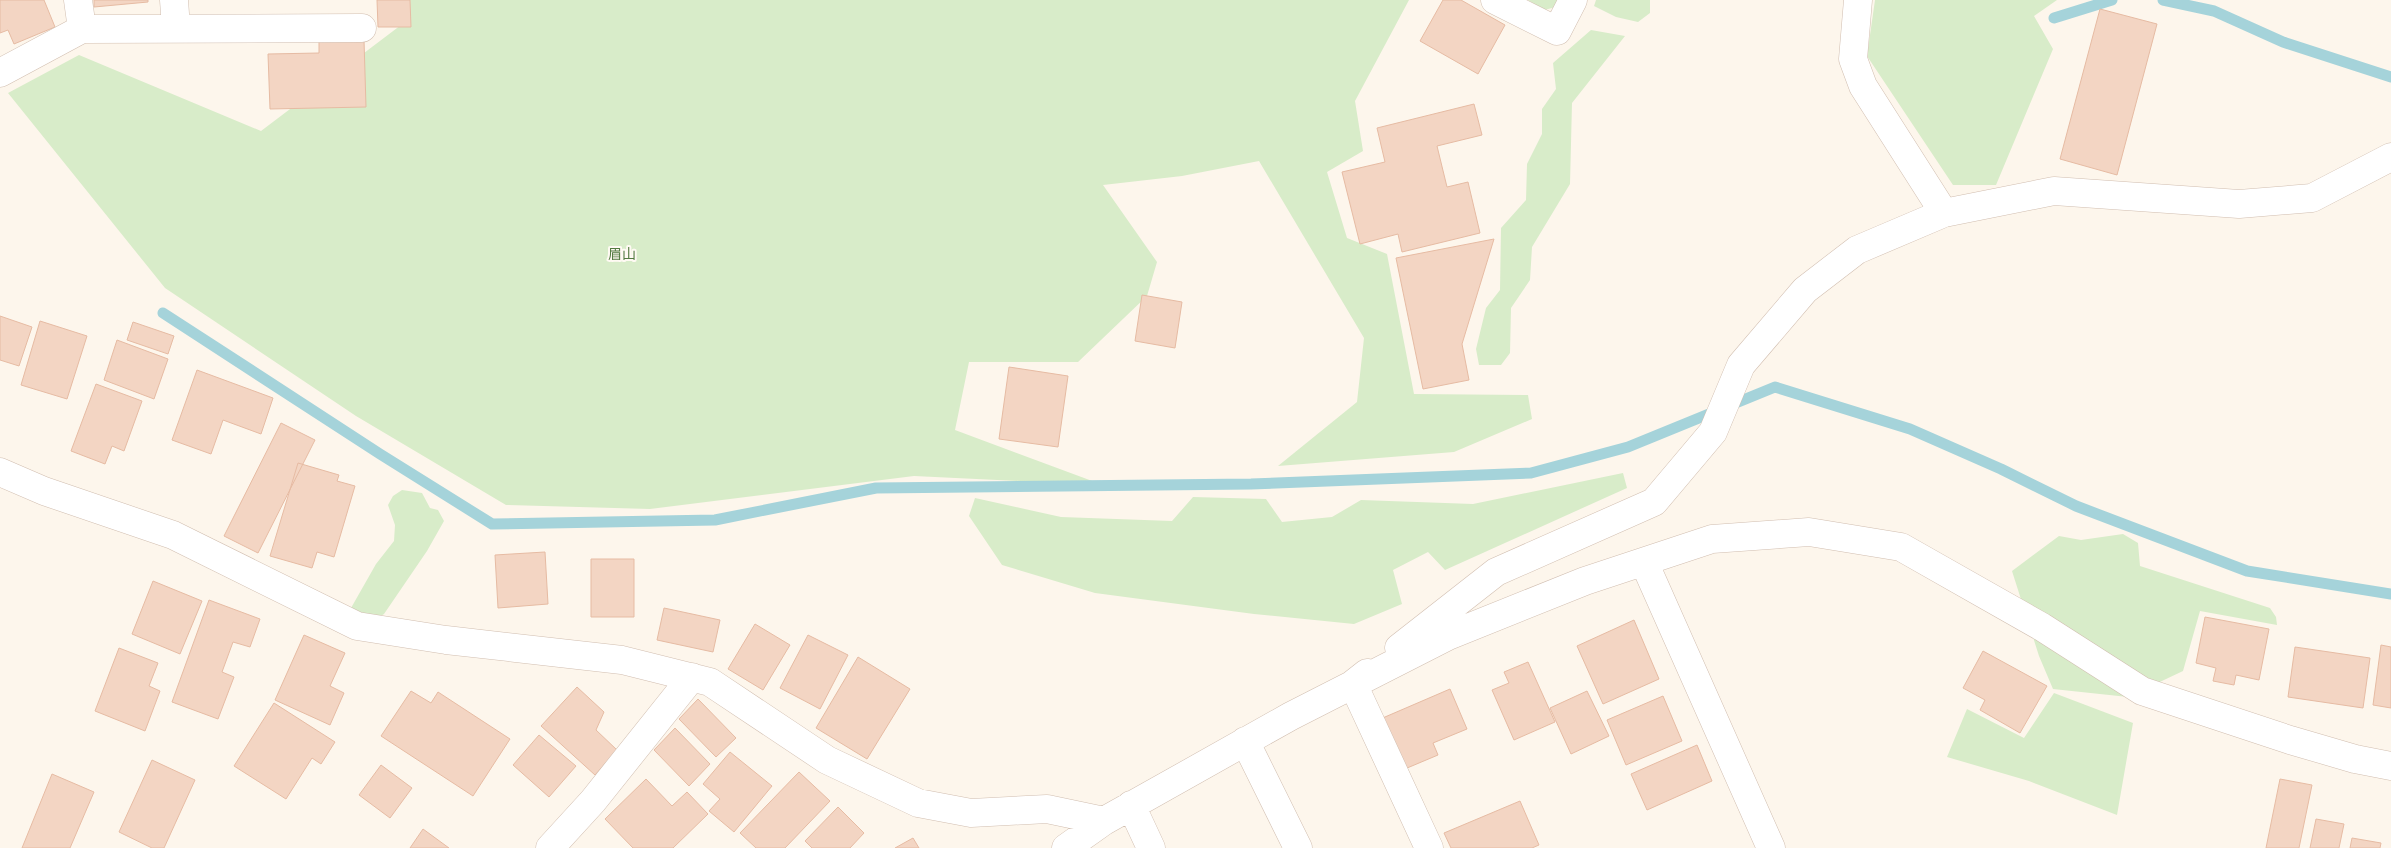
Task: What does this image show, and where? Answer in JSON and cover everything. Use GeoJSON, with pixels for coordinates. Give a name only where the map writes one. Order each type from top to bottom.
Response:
{"type":"FeatureCollection","features":[{"type":"Feature","properties":{"kind":"street"},"geometry":{"type":"LineString","coordinates":[[78,0],[82,28]]}},
{"type":"Feature","properties":{"kind":"street"},"geometry":{"type":"LineString","coordinates":[[174,0],[176,28]]}},
{"type":"Feature","properties":{"kind":"street"},"geometry":{"type":"LineString","coordinates":[[1495,0],[1558,31],[1573,0]]}},
{"type":"Feature","properties":{"kind":"street"},"geometry":{"type":"LineString","coordinates":[[1858,0],[1853,59],[1863,86],[1944,213]]}},
{"type":"Feature","properties":{"kind":"street"},"geometry":{"type":"LineString","coordinates":[[0,73],[82,28],[362,28]]}},
{"type":"Feature","properties":{"kind":"street"},"geometry":{"type":"LineString","coordinates":[[1353,684],[1496,572],[1654,502],[1713,432],[1741,365],[1805,290],[1857,250],[1944,213],[2054,191],[2239,204],[2312,198],[2391,157]]}},
{"type":"Feature","properties":{"kind":"street"},"geometry":{"type":"LineString","coordinates":[[0,472],[44,491],[174,535],[357,626],[446,640],[622,660],[692,677],[710,682],[827,760],[918,802],[971,813],[1047,808],[1104,821]]}},
{"type":"Feature","properties":{"kind":"street"},"geometry":{"type":"LineString","coordinates":[[1066,848],[1104,821],[1245,741],[1448,636],[1585,581],[1712,539],[1809,532],[1901,547],[2042,627],[2142,691],[2318,748],[2391,766]]}},
{"type":"Feature","properties":{"kind":"street"},"geometry":{"type":"LineString","coordinates":[[1644,562],[1771,848]]}},
{"type":"Feature","properties":{"kind":"street"},"geometry":{"type":"LineString","coordinates":[[550,848],[593,801],[692,677]]}},
{"type":"Feature","properties":{"kind":"street"},"geometry":{"type":"LineString","coordinates":[[1353,684],[1429,848]]}},
{"type":"Feature","properties":{"kind":"street"},"geometry":{"type":"LineString","coordinates":[[1245,741],[1298,848]]}},
{"type":"Feature","properties":{"kind":"street"},"geometry":{"type":"LineString","coordinates":[[1131,805],[1151,848]]}},
{"type":"Feature","properties":{"kind":"green space","name":"眉山"},"geometry":{"type":"Polygon","coordinates":[[[405,0],[1409,0],[1355,101],[1363,151],[1327,172],[1347,238],[1387,254],[1414,394],[1528,395],[1532,419],[1454,452],[1278,466],[1357,402],[1364,338],[1259,161],[1182,176],[1103,185],[1157,262],[1147,296],[1078,362],[969,362],[955,430],[1103,485],[914,476],[650,509],[506,505],[356,416],[165,288],[8,93],[79,55],[261,131],[405,22],[405,0]]]}},
{"type":"Feature","properties":{"kind":"green space"},"geometry":{"type":"Polygon","coordinates":[[[1528,0],[1558,0],[1556,7],[1544,10],[1528,0]]]}},
{"type":"Feature","properties":{"kind":"green space"},"geometry":{"type":"Polygon","coordinates":[[[1596,0],[1650,0],[1650,13],[1638,22],[1616,17],[1594,6],[1596,0]]]}},
{"type":"Feature","properties":{"kind":"green space"},"geometry":{"type":"Polygon","coordinates":[[[1875,0],[2057,0],[2034,16],[2053,49],[1996,185],[1953,185],[1867,56],[1875,0]]]}},
{"type":"Feature","properties":{"kind":"green space"},"geometry":{"type":"Polygon","coordinates":[[[1591,30],[1625,36],[1572,103],[1570,184],[1532,247],[1530,280],[1511,308],[1510,353],[1501,365],[1479,365],[1476,349],[1486,308],[1500,290],[1501,228],[1526,200],[1527,164],[1542,134],[1542,109],[1556,89],[1553,63],[1591,30]]]}},
{"type":"Feature","properties":{"kind":"green space"},"geometry":{"type":"Polygon","coordinates":[[[1623,473],[1627,488],[1445,570],[1428,552],[1393,570],[1402,604],[1354,624],[1254,614],[1095,593],[1002,565],[969,516],[975,498],[1061,517],[1172,521],[1193,497],[1266,499],[1282,522],[1332,517],[1361,500],[1473,504],[1623,473]]]}},
{"type":"Feature","properties":{"kind":"green space"},"geometry":{"type":"Polygon","coordinates":[[[402,490],[422,493],[430,508],[438,510],[444,521],[427,551],[384,614],[376,619],[359,617],[351,608],[376,564],[394,541],[395,525],[388,505],[393,496],[402,490]]]}},
{"type":"Feature","properties":{"kind":"green space"},"geometry":{"type":"Polygon","coordinates":[[[2123,534],[2138,543],[2140,566],[2270,608],[2276,617],[2277,625],[2200,611],[2183,671],[2128,697],[2053,689],[2039,656],[2012,571],[2059,536],[2081,540],[2123,534]]]}},
{"type":"Feature","properties":{"kind":"green space"},"geometry":{"type":"Polygon","coordinates":[[[2054,693],[2133,723],[2117,815],[2029,781],[1947,757],[1967,709],[2024,738],[2054,693]]]}},
{"type":"Feature","properties":{"kind":"building"},"geometry":{"type":"Polygon","coordinates":[[[0,0],[44,0],[55,27],[14,44],[8,30],[0,33],[0,0]]]}},
{"type":"Feature","properties":{"kind":"building"},"geometry":{"type":"Polygon","coordinates":[[[94,0],[148,0],[148,2],[94,7],[94,0]]]}},
{"type":"Feature","properties":{"kind":"building"},"geometry":{"type":"Polygon","coordinates":[[[377,0],[410,0],[411,27],[378,27],[377,0]]]}},
{"type":"Feature","properties":{"kind":"building"},"geometry":{"type":"Polygon","coordinates":[[[1443,0],[1461,0],[1505,25],[1478,74],[1420,41],[1443,0]]]}},
{"type":"Feature","properties":{"kind":"building"},"geometry":{"type":"Polygon","coordinates":[[[2100,9],[2157,24],[2117,175],[2060,159],[2100,9]]]}},
{"type":"Feature","properties":{"kind":"building"},"geometry":{"type":"Polygon","coordinates":[[[364,40],[366,107],[270,109],[268,54],[319,53],[319,41],[364,40]]]}},
{"type":"Feature","properties":{"kind":"building"},"geometry":{"type":"Polygon","coordinates":[[[1474,104],[1482,135],[1437,146],[1447,187],[1468,182],[1480,233],[1402,252],[1398,234],[1360,244],[1342,172],[1385,162],[1377,128],[1474,104]]]}},
{"type":"Feature","properties":{"kind":"building"},"geometry":{"type":"Polygon","coordinates":[[[1494,239],[1462,344],[1469,380],[1423,389],[1396,258],[1494,239]]]}},
{"type":"Feature","properties":{"kind":"building"},"geometry":{"type":"Polygon","coordinates":[[[1142,295],[1182,302],[1175,348],[1135,341],[1142,295]]]}},
{"type":"Feature","properties":{"kind":"building"},"geometry":{"type":"Polygon","coordinates":[[[0,316],[32,327],[19,366],[0,360],[0,316]]]}},
{"type":"Feature","properties":{"kind":"building"},"geometry":{"type":"Polygon","coordinates":[[[40,321],[87,336],[67,399],[21,385],[40,321]]]}},
{"type":"Feature","properties":{"kind":"building"},"geometry":{"type":"Polygon","coordinates":[[[133,322],[174,336],[168,354],[127,340],[133,322]]]}},
{"type":"Feature","properties":{"kind":"building"},"geometry":{"type":"Polygon","coordinates":[[[117,340],[168,359],[154,399],[104,380],[117,340]]]}},
{"type":"Feature","properties":{"kind":"building"},"geometry":{"type":"Polygon","coordinates":[[[1009,367],[1068,376],[1058,447],[999,439],[1009,367]]]}},
{"type":"Feature","properties":{"kind":"building"},"geometry":{"type":"Polygon","coordinates":[[[197,370],[273,398],[261,434],[223,420],[211,454],[172,440],[197,370]]]}},
{"type":"Feature","properties":{"kind":"building"},"geometry":{"type":"Polygon","coordinates":[[[96,384],[142,401],[124,451],[112,446],[105,464],[71,451],[96,384]]]}},
{"type":"Feature","properties":{"kind":"building"},"geometry":{"type":"Polygon","coordinates":[[[281,423],[315,440],[258,553],[224,536],[281,423]]]}},
{"type":"Feature","properties":{"kind":"building"},"geometry":{"type":"Polygon","coordinates":[[[298,463],[339,475],[337,481],[355,486],[334,557],[317,552],[312,568],[270,556],[298,463]]]}},
{"type":"Feature","properties":{"kind":"building"},"geometry":{"type":"Polygon","coordinates":[[[545,552],[548,604],[498,608],[495,555],[545,552]]]}},
{"type":"Feature","properties":{"kind":"building"},"geometry":{"type":"Polygon","coordinates":[[[591,559],[634,559],[634,617],[591,617],[591,559]]]}},
{"type":"Feature","properties":{"kind":"building"},"geometry":{"type":"Polygon","coordinates":[[[153,581],[202,601],[180,654],[132,634],[153,581]]]}},
{"type":"Feature","properties":{"kind":"building"},"geometry":{"type":"Polygon","coordinates":[[[209,600],[260,619],[250,647],[233,642],[222,672],[234,677],[218,719],[172,702],[209,600]]]}},
{"type":"Feature","properties":{"kind":"building"},"geometry":{"type":"Polygon","coordinates":[[[664,608],[720,620],[713,652],[657,640],[664,608]]]}},
{"type":"Feature","properties":{"kind":"building"},"geometry":{"type":"Polygon","coordinates":[[[2205,617],[2269,629],[2259,680],[2236,675],[2234,685],[2213,681],[2216,668],[2196,663],[2205,617]]]}},
{"type":"Feature","properties":{"kind":"building"},"geometry":{"type":"Polygon","coordinates":[[[1634,620],[1659,679],[1603,704],[1577,646],[1634,620]]]}},
{"type":"Feature","properties":{"kind":"building"},"geometry":{"type":"Polygon","coordinates":[[[755,624],[790,645],[763,690],[728,669],[755,624]]]}},
{"type":"Feature","properties":{"kind":"building"},"geometry":{"type":"Polygon","coordinates":[[[304,635],[345,653],[330,686],[344,693],[330,725],[275,700],[304,635]]]}},
{"type":"Feature","properties":{"kind":"building"},"geometry":{"type":"Polygon","coordinates":[[[808,635],[848,655],[820,709],[780,688],[808,635]]]}},
{"type":"Feature","properties":{"kind":"building"},"geometry":{"type":"Polygon","coordinates":[[[2381,645],[2391,647],[2391,708],[2373,705],[2381,645]]]}},
{"type":"Feature","properties":{"kind":"building"},"geometry":{"type":"Polygon","coordinates":[[[2295,647],[2370,658],[2363,708],[2288,697],[2295,647]]]}},
{"type":"Feature","properties":{"kind":"building"},"geometry":{"type":"Polygon","coordinates":[[[119,648],[158,663],[149,686],[160,691],[145,731],[95,711],[119,648]]]}},
{"type":"Feature","properties":{"kind":"building"},"geometry":{"type":"Polygon","coordinates":[[[1983,651],[2047,686],[2020,733],[1980,710],[1985,700],[1963,688],[1983,651]]]}},
{"type":"Feature","properties":{"kind":"building"},"geometry":{"type":"Polygon","coordinates":[[[858,657],[910,689],[867,759],[816,728],[858,657]]]}},
{"type":"Feature","properties":{"kind":"building"},"geometry":{"type":"Polygon","coordinates":[[[1528,662],[1555,722],[1514,740],[1492,690],[1509,683],[1504,672],[1528,662]]]}},
{"type":"Feature","properties":{"kind":"building"},"geometry":{"type":"Polygon","coordinates":[[[577,687],[604,712],[596,730],[617,750],[595,775],[541,726],[577,687]]]}},
{"type":"Feature","properties":{"kind":"building"},"geometry":{"type":"Polygon","coordinates":[[[1450,689],[1467,729],[1433,743],[1438,755],[1400,771],[1378,720],[1450,689]]]}},
{"type":"Feature","properties":{"kind":"building"},"geometry":{"type":"Polygon","coordinates":[[[411,691],[431,703],[438,692],[510,739],[473,796],[381,736],[411,691]]]}},
{"type":"Feature","properties":{"kind":"building"},"geometry":{"type":"Polygon","coordinates":[[[1587,691],[1609,736],[1571,754],[1550,708],[1587,691]]]}},
{"type":"Feature","properties":{"kind":"building"},"geometry":{"type":"Polygon","coordinates":[[[1663,696],[1682,741],[1626,765],[1607,720],[1663,696]]]}},
{"type":"Feature","properties":{"kind":"building"},"geometry":{"type":"Polygon","coordinates":[[[698,699],[736,738],[716,757],[679,719],[698,699]]]}},
{"type":"Feature","properties":{"kind":"building"},"geometry":{"type":"Polygon","coordinates":[[[274,703],[335,742],[321,764],[312,758],[286,799],[234,766],[274,703]]]}},
{"type":"Feature","properties":{"kind":"building"},"geometry":{"type":"Polygon","coordinates":[[[675,728],[710,764],[689,786],[654,750],[675,728]]]}},
{"type":"Feature","properties":{"kind":"building"},"geometry":{"type":"Polygon","coordinates":[[[539,735],[576,766],[549,797],[513,765],[539,735]]]}},
{"type":"Feature","properties":{"kind":"building"},"geometry":{"type":"Polygon","coordinates":[[[1697,745],[1712,781],[1647,810],[1631,774],[1697,745]]]}},
{"type":"Feature","properties":{"kind":"building"},"geometry":{"type":"Polygon","coordinates":[[[730,752],[772,786],[734,832],[709,811],[720,799],[703,784],[730,752]]]}},
{"type":"Feature","properties":{"kind":"building"},"geometry":{"type":"Polygon","coordinates":[[[152,760],[195,780],[164,848],[152,848],[119,832],[152,760]]]}},
{"type":"Feature","properties":{"kind":"building"},"geometry":{"type":"Polygon","coordinates":[[[381,765],[412,788],[390,818],[359,795],[381,765]]]}},
{"type":"Feature","properties":{"kind":"building"},"geometry":{"type":"Polygon","coordinates":[[[799,772],[830,801],[785,848],[756,848],[740,833],[799,772]]]}},
{"type":"Feature","properties":{"kind":"building"},"geometry":{"type":"Polygon","coordinates":[[[52,774],[94,792],[70,848],[22,848],[52,774]]]}},
{"type":"Feature","properties":{"kind":"building"},"geometry":{"type":"Polygon","coordinates":[[[646,779],[672,806],[687,792],[708,814],[673,848],[633,848],[605,819],[646,779]]]}},
{"type":"Feature","properties":{"kind":"building"},"geometry":{"type":"Polygon","coordinates":[[[2280,779],[2312,785],[2299,848],[2266,848],[2280,779]]]}},
{"type":"Feature","properties":{"kind":"building"},"geometry":{"type":"Polygon","coordinates":[[[1520,801],[1539,845],[1532,848],[1451,848],[1444,833],[1520,801]]]}},
{"type":"Feature","properties":{"kind":"building"},"geometry":{"type":"Polygon","coordinates":[[[838,807],[864,833],[850,848],[812,848],[805,841],[838,807]]]}},
{"type":"Feature","properties":{"kind":"building"},"geometry":{"type":"Polygon","coordinates":[[[2316,819],[2344,824],[2339,848],[2310,848],[2316,819]]]}},
{"type":"Feature","properties":{"kind":"building"},"geometry":{"type":"Polygon","coordinates":[[[423,829],[449,848],[410,848],[423,829]]]}},
{"type":"Feature","properties":{"kind":"building"},"geometry":{"type":"Polygon","coordinates":[[[913,838],[919,848],[895,848],[913,838]]]}},
{"type":"Feature","properties":{"kind":"building"},"geometry":{"type":"Polygon","coordinates":[[[2352,838],[2381,843],[2380,848],[2350,848],[2352,838]]]}},
{"type":"Feature","properties":{"kind":"waterway"},"geometry":{"type":"LineString","coordinates":[[2054,18],[2112,0]]}},
{"type":"Feature","properties":{"kind":"waterway"},"geometry":{"type":"LineString","coordinates":[[2163,0],[2214,11],[2283,42],[2391,77]]}},
{"type":"Feature","properties":{"kind":"waterway"},"geometry":{"type":"LineString","coordinates":[[163,313],[380,454],[492,524],[715,520],[876,488],[1251,484],[1531,473],[1628,447],[1775,387],[1910,429],[2001,469],[2076,506],[2247,571],[2391,594]]}}]}
